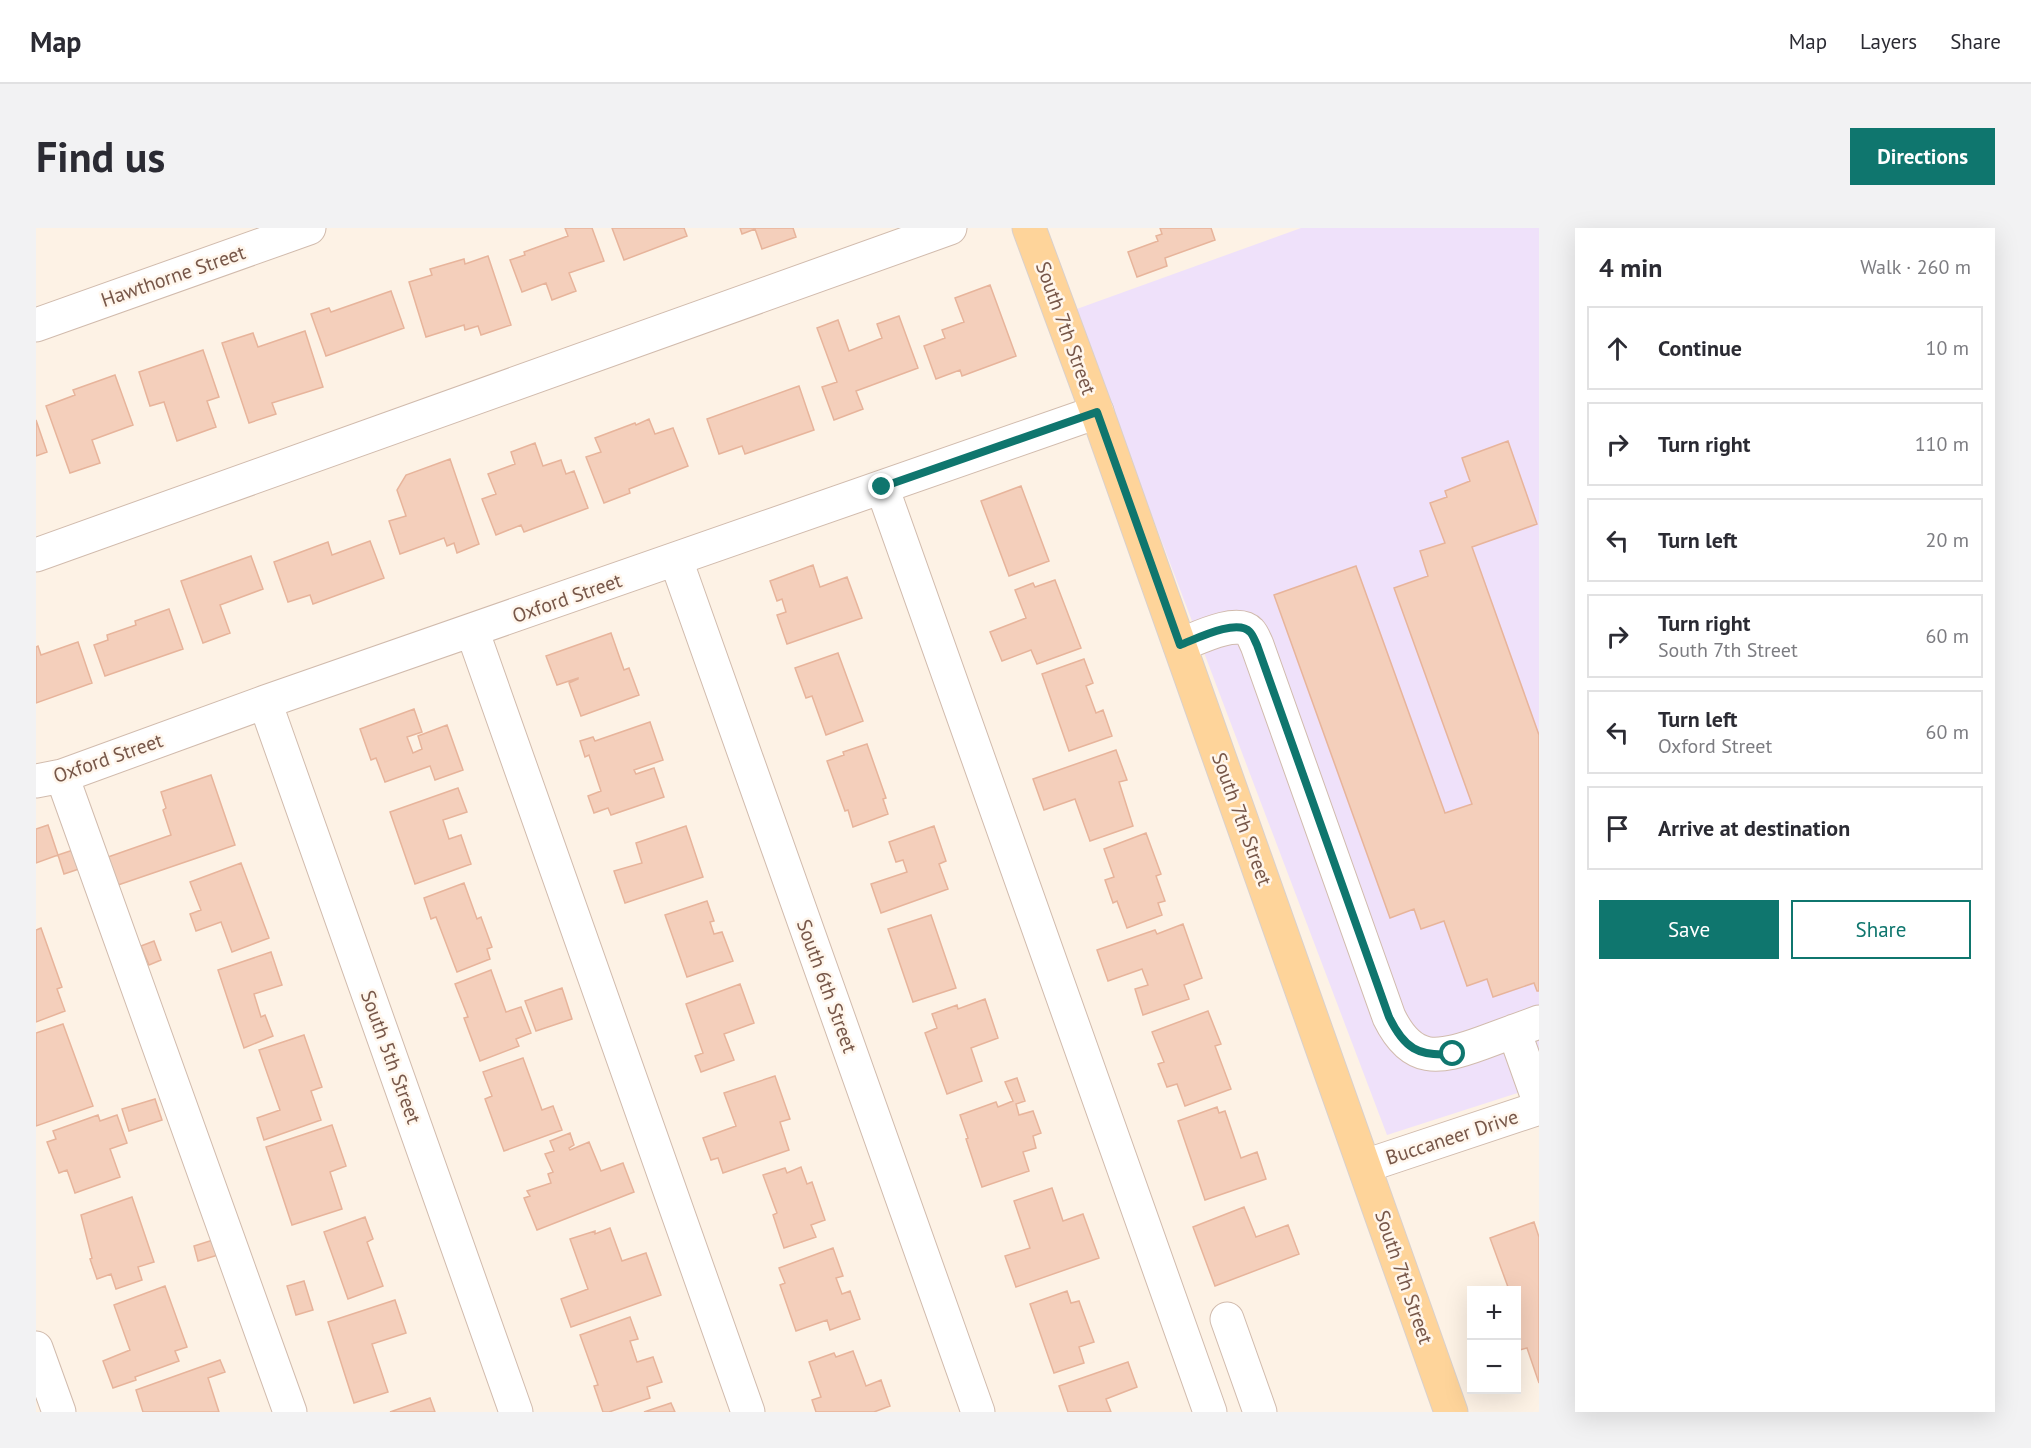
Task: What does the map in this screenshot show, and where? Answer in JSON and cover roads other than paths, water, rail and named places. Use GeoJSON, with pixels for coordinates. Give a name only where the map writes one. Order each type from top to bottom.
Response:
{"type":"FeatureCollection","features":[{"type":"Feature","properties":{"kind":"main road","name":"South 7th Street"},"geometry":{"type":"LineString","coordinates":[[1029,228],[1097,412],[1451,1412]]}},
{"type":"Feature","properties":{"kind":"street","name":"Hawthorne Street"},"geometry":{"type":"LineString","coordinates":[[36,325],[309,228]]}},
{"type":"Feature","properties":{"kind":"street"},"geometry":{"type":"LineString","coordinates":[[36,555],[950,228]]}},
{"type":"Feature","properties":{"kind":"street","name":"Oxford Street"},"geometry":{"type":"LineString","coordinates":[[49,779],[1097,412]]}},
{"type":"Feature","properties":{"kind":"street"},"geometry":{"type":"LineString","coordinates":[[882,487],[1210,1412]]}},
{"type":"Feature","properties":{"kind":"street","name":"South 6th Street"},"geometry":{"type":"LineString","coordinates":[[676,560],[978,1412]]}},
{"type":"Feature","properties":{"kind":"street"},"geometry":{"type":"LineString","coordinates":[[1180,645],[1224,629],[1240,626],[1250,631],[1254,638],[1389,1017],[1398,1035],[1414,1049],[1433,1056],[1453,1054],[1527,1027],[1539,1101]]}},
{"type":"Feature","properties":{"kind":"street"},"geometry":{"type":"LineString","coordinates":[[472,630],[748,1412]]}},
{"type":"Feature","properties":{"kind":"street","name":"South 5th Street"},"geometry":{"type":"LineString","coordinates":[[265,702],[516,1412]]}},
{"type":"Feature","properties":{"kind":"street"},"geometry":{"type":"LineString","coordinates":[[49,779],[290,1412]]}},
{"type":"Feature","properties":{"kind":"street","name":"Buccaneer Drive"},"geometry":{"type":"LineString","coordinates":[[1365,1166],[1539,1108]]}},
{"type":"Feature","properties":{"kind":"street"},"geometry":{"type":"LineString","coordinates":[[1227,1319],[1260,1412]]}},
{"type":"Feature","properties":{"kind":"street"},"geometry":{"type":"LineString","coordinates":[[36,1348],[49,1405]]}}]}
